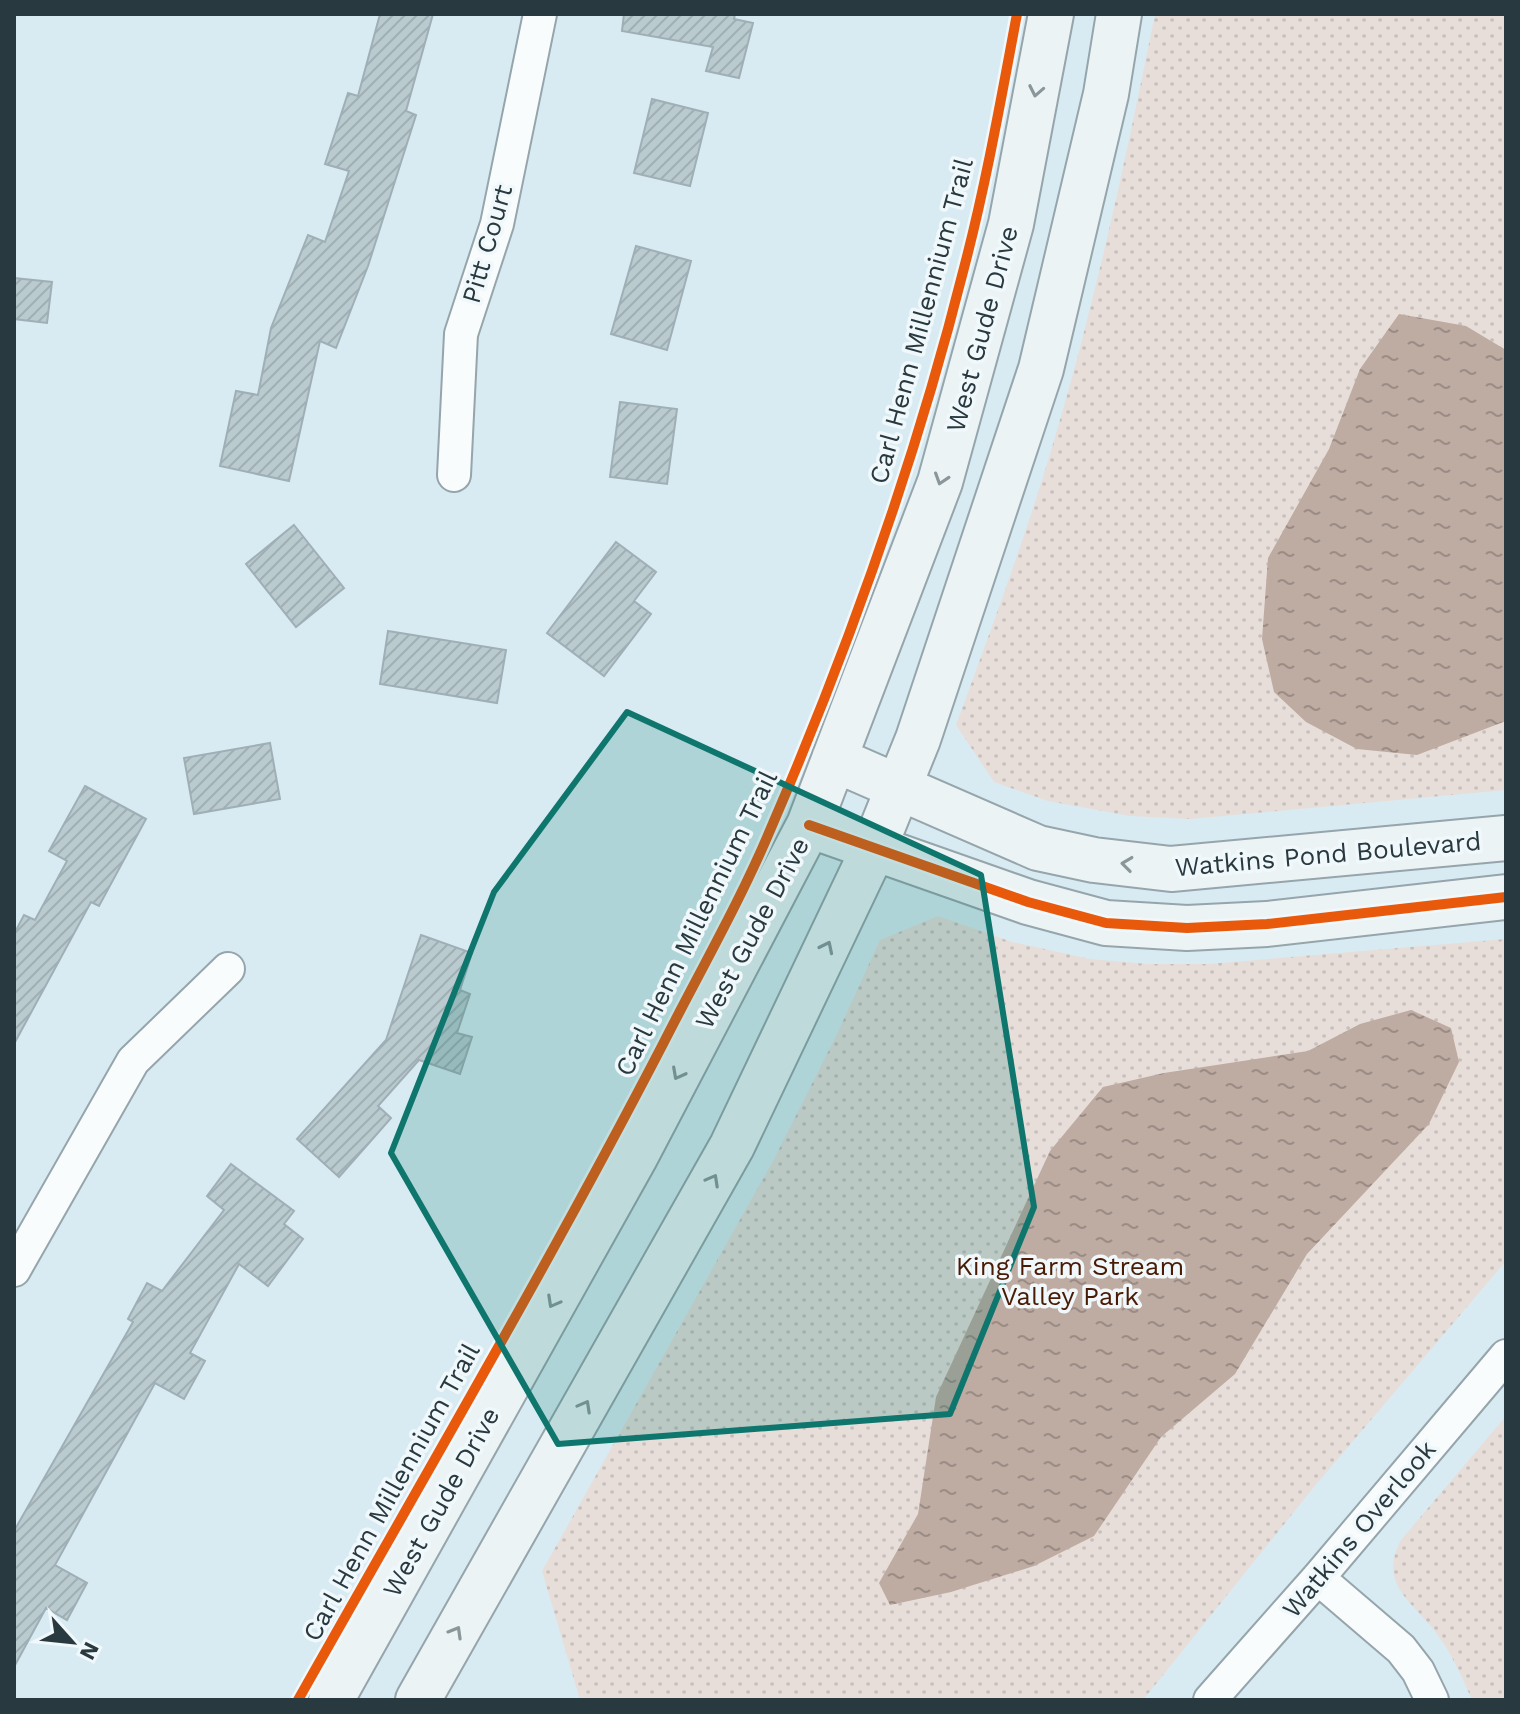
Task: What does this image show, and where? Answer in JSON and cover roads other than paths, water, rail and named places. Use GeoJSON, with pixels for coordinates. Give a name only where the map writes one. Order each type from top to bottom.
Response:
{"type":"FeatureCollection","features":[{"type":"Feature","properties":{"kind":"main road","name":"West Gude Drive"},"geometry":{"type":"LineString","coordinates":[[331,1700],[635,1157],[809,825],[940,482],[1011,224],[1051,14]]}},
{"type":"Feature","properties":{"kind":"main road"},"geometry":{"type":"LineString","coordinates":[[418,1700],[732,1146],[874,848],[899,788],[1041,369],[1106,94],[1119,14]]}},
{"type":"Feature","properties":{"kind":"main road","name":"Watkins Pond Boulevard"},"geometry":{"type":"LineString","coordinates":[[834,759],[1038,848],[1094,860],[1171,869],[1504,838]]}},
{"type":"Feature","properties":{"kind":"main road"},"geometry":{"type":"LineString","coordinates":[[809,825],[1028,902],[1106,923],[1187,928],[1267,924],[1504,897]]}},
{"type":"Feature","properties":{"kind":"street","name":"Pitt Court"},"geometry":{"type":"LineString","coordinates":[[454,475],[461,334],[497,224],[540,14]]}},
{"type":"Feature","properties":{"kind":"street"},"geometry":{"type":"LineString","coordinates":[[14,1270],[133,1061],[228,969]]}},
{"type":"Feature","properties":{"kind":"street","name":"Watkins Overlook"},"geometry":{"type":"LineString","coordinates":[[1210,1700],[1506,1356]]}},
{"type":"Feature","properties":{"kind":"street"},"geometry":{"type":"LineString","coordinates":[[1318,1578],[1401,1649],[1418,1671],[1432,1700]]}},
{"type":"Feature","properties":{"kind":"water"},"geometry":{"type":"Polygon","coordinates":[[[1399,314],[1466,326],[1506,350],[1506,721],[1417,755],[1357,749],[1306,722],[1274,692],[1262,639],[1268,558],[1329,449],[1360,369],[1399,314]]]}},
{"type":"Feature","properties":{"kind":"water"},"geometry":{"type":"Polygon","coordinates":[[[1411,1010],[1451,1028],[1459,1062],[1429,1124],[1307,1254],[1235,1374],[1161,1437],[1094,1536],[1034,1566],[951,1592],[890,1605],[879,1583],[918,1514],[936,1397],[1050,1151],[1103,1087],[1164,1073],[1308,1051],[1360,1024],[1411,1010]]]}},
{"type":"Feature","properties":{"kind":"park label","name":"King Farm Stream Valley Park"},"geometry":{"type":"Point","coordinates":[1070,1281]}}]}
